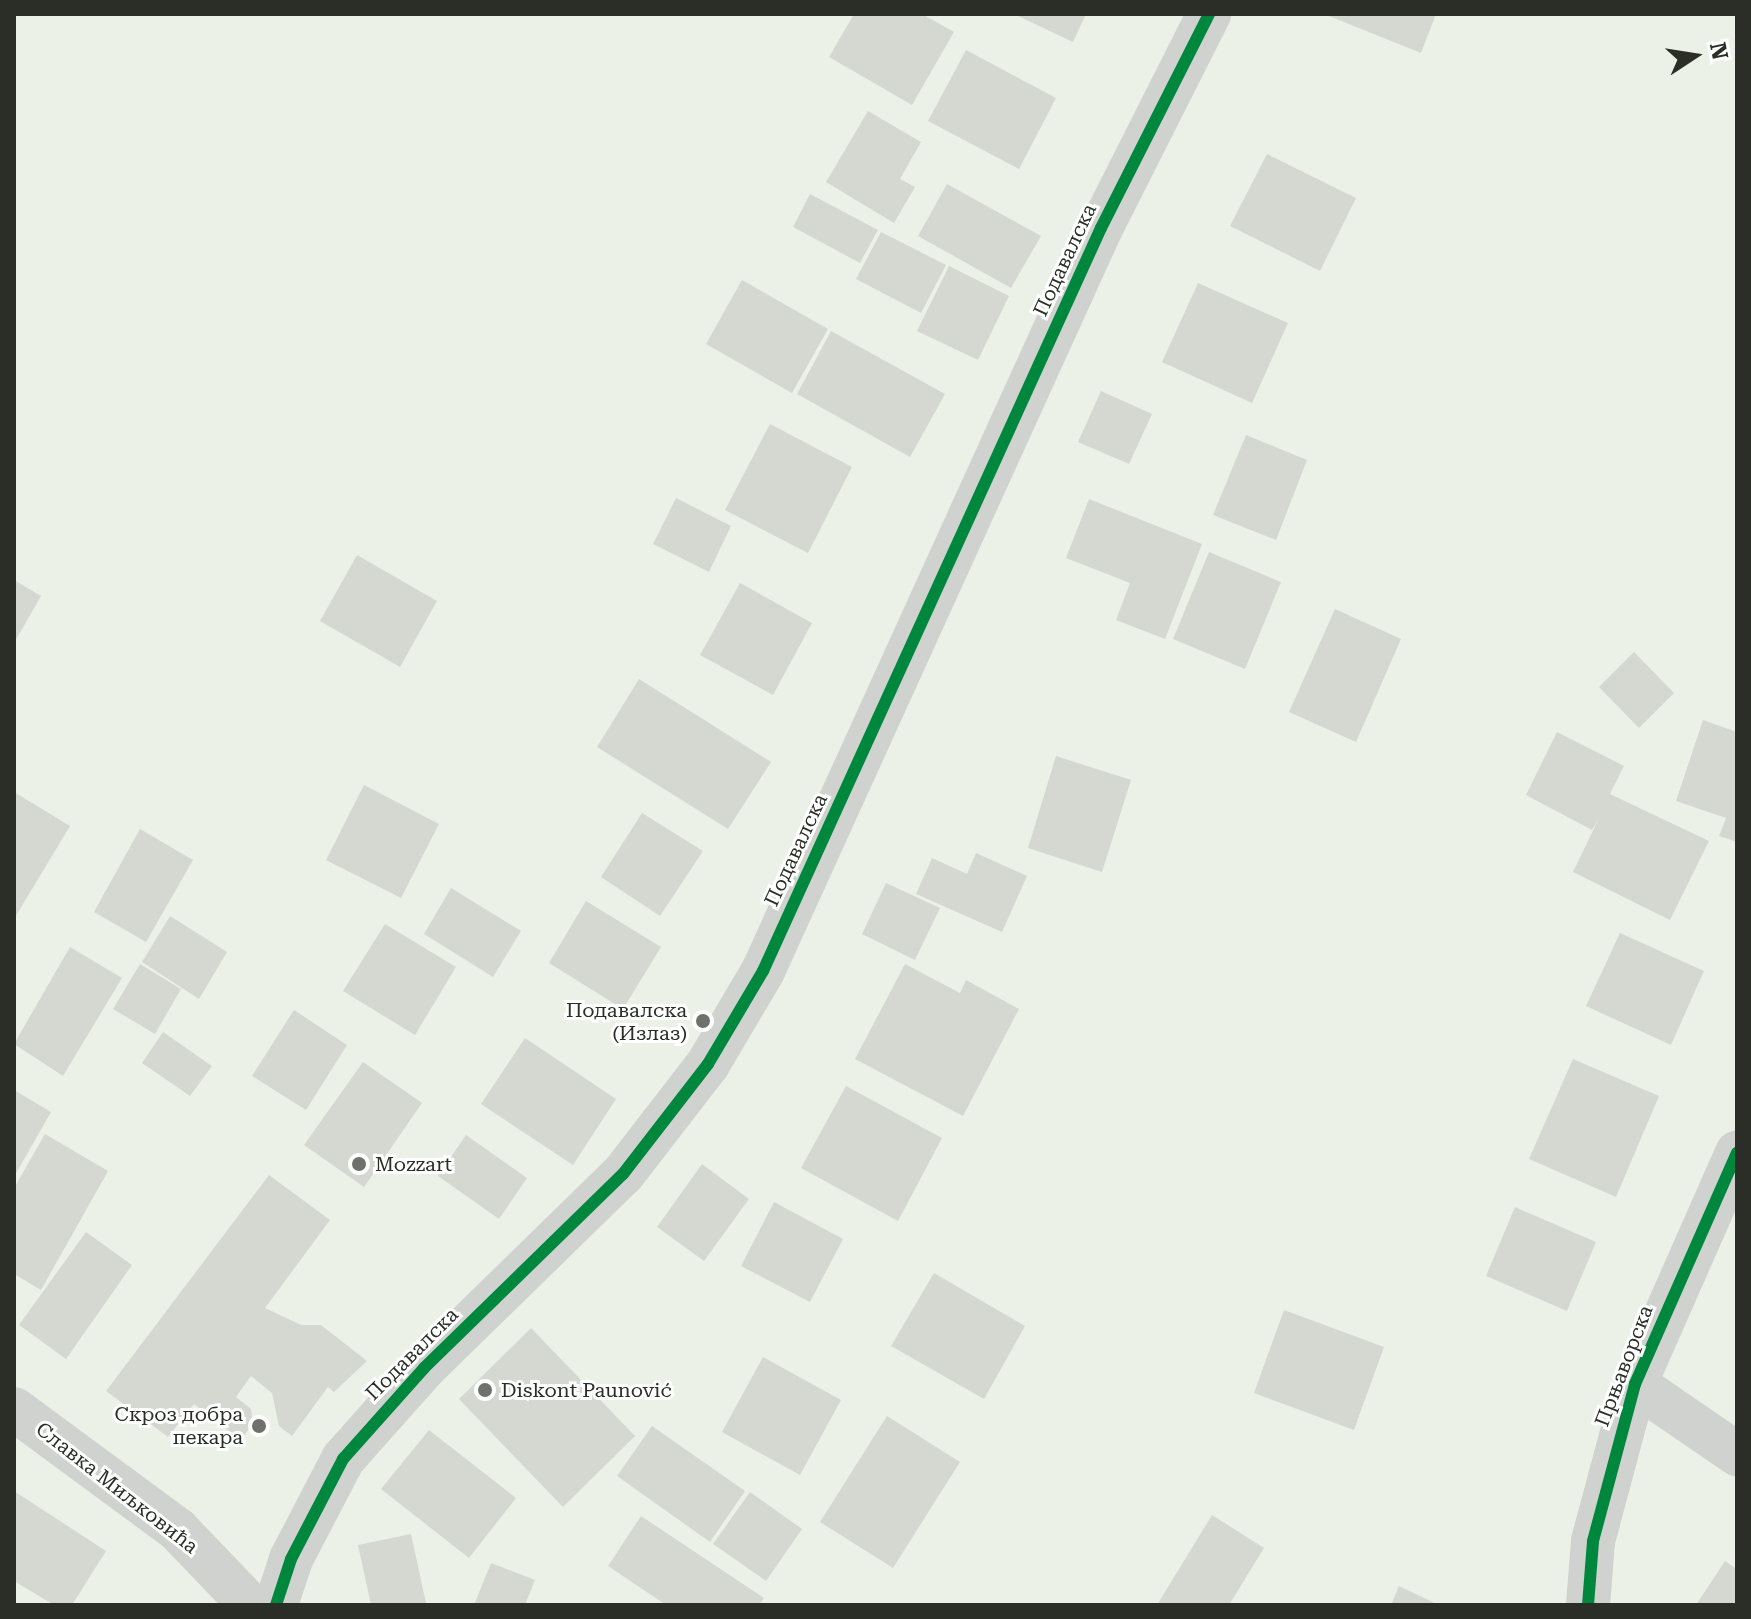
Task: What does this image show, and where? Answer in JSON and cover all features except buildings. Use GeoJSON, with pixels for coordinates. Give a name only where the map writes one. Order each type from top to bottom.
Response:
{"type":"FeatureCollection","features":[{"type":"Feature","properties":{"kind":"street","name":"Подавалска"},"geometry":{"type":"LineString","coordinates":[[276,1605],[291,1559],[343,1459],[424,1368],[623,1174],[708,1064],[763,971],[1101,228],[1209,14]]}},
{"type":"Feature","properties":{"kind":"street","name":"Прњаворска"},"geometry":{"type":"LineString","coordinates":[[1588,1605],[1593,1541],[1635,1384],[1737,1153]]}},
{"type":"Feature","properties":{"kind":"street"},"geometry":{"type":"LineString","coordinates":[[1635,1384],[1737,1454]]}},
{"type":"Feature","properties":{"kind":"street","name":"Славка Миљковића"},"geometry":{"type":"LineString","coordinates":[[14,1409],[178,1530],[250,1605]]}},
{"type":"Feature","properties":{"kind":"cycle path"},"geometry":{"type":"LineString","coordinates":[[276,1605],[291,1559],[343,1459],[424,1368],[623,1174],[708,1064],[763,971],[1101,228],[1209,14]]}},
{"type":"Feature","properties":{"kind":"cycle path"},"geometry":{"type":"LineString","coordinates":[[1588,1605],[1593,1541],[1635,1384],[1737,1153]]}},
{"type":"Feature","properties":{"kind":"place","name":"Подавалска (Излаз)"},"geometry":{"type":"Point","coordinates":[703,1021]}},
{"type":"Feature","properties":{"kind":"place","name":"Mozzart"},"geometry":{"type":"Point","coordinates":[359,1164]}},
{"type":"Feature","properties":{"kind":"place","name":"Diskont Paunović"},"geometry":{"type":"Point","coordinates":[485,1390]}},
{"type":"Feature","properties":{"kind":"place","name":"Скроз добра пекара"},"geometry":{"type":"Point","coordinates":[259,1426]}}]}
